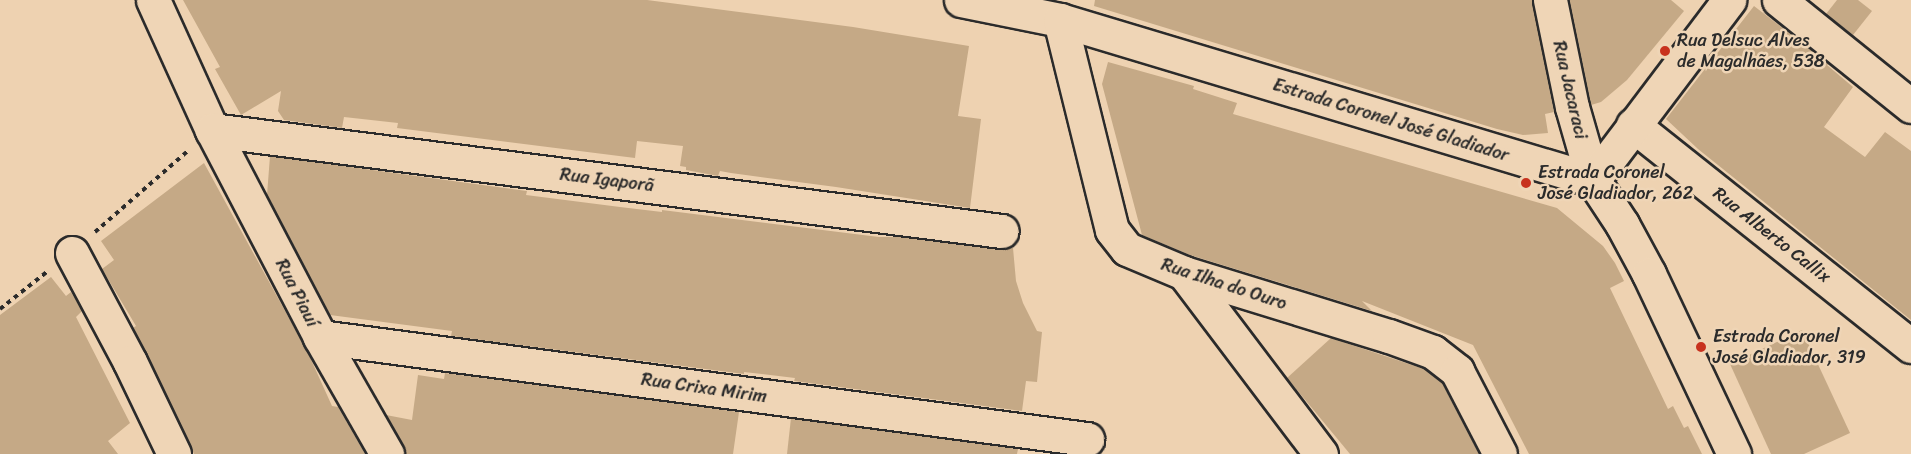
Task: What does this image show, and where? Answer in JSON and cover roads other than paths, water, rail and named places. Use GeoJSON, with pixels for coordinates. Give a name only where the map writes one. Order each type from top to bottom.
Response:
{"type":"FeatureCollection","features":[{"type":"Feature","properties":{"kind":"street","name":"Rua Piauí"},"geometry":{"type":"LineString","coordinates":[[153,0],[212,130],[320,338],[387,454]]}},
{"type":"Feature","properties":{"kind":"street","name":"Estrada Coronel José Gladiador"},"geometry":{"type":"LineString","coordinates":[[961,0],[1060,20],[1593,180]]}},
{"type":"Feature","properties":{"kind":"street","name":"Rua Jacaraci"},"geometry":{"type":"LineString","coordinates":[[1550,0],[1572,107],[1593,180]]}},
{"type":"Feature","properties":{"kind":"street"},"geometry":{"type":"LineString","coordinates":[[1729,0],[1593,180],[1622,224],[1648,274],[1734,454]]}},
{"type":"Feature","properties":{"kind":"street"},"geometry":{"type":"LineString","coordinates":[[1779,0],[1911,106]]}},
{"type":"Feature","properties":{"kind":"street","name":"Rua Ilha do Ouro"},"geometry":{"type":"LineString","coordinates":[[1060,20],[1112,230],[1127,249],[1184,273],[1389,336],[1432,352],[1457,371],[1500,454]]}},
{"type":"Feature","properties":{"kind":"street","name":"Rua Alberto Callix"},"geometry":{"type":"LineString","coordinates":[[1633,125],[1911,346]]}},
{"type":"Feature","properties":{"kind":"street","name":"Rua Igaporã"},"geometry":{"type":"LineString","coordinates":[[212,130],[1002,231]]}},
{"type":"Feature","properties":{"kind":"street"},"geometry":{"type":"LineString","coordinates":[[72,253],[130,362],[174,454]]}},
{"type":"Feature","properties":{"kind":"street"},"geometry":{"type":"LineString","coordinates":[[1184,273],[1321,454]]}},
{"type":"Feature","properties":{"kind":"street","name":"Rua Crixa Mirim"},"geometry":{"type":"LineString","coordinates":[[320,338],[1087,439]]}},
{"type":"Feature","properties":{"kind":"place","name":"Rua Delsuc Alves de Magalhães, 538"},"geometry":{"type":"Point","coordinates":[1665,51]}},
{"type":"Feature","properties":{"kind":"place","name":"Estrada Coronel José Gladiador, 262"},"geometry":{"type":"Point","coordinates":[1526,183]}},
{"type":"Feature","properties":{"kind":"place","name":"Estrada Coronel José Gladiador, 319"},"geometry":{"type":"Point","coordinates":[1701,347]}}]}
